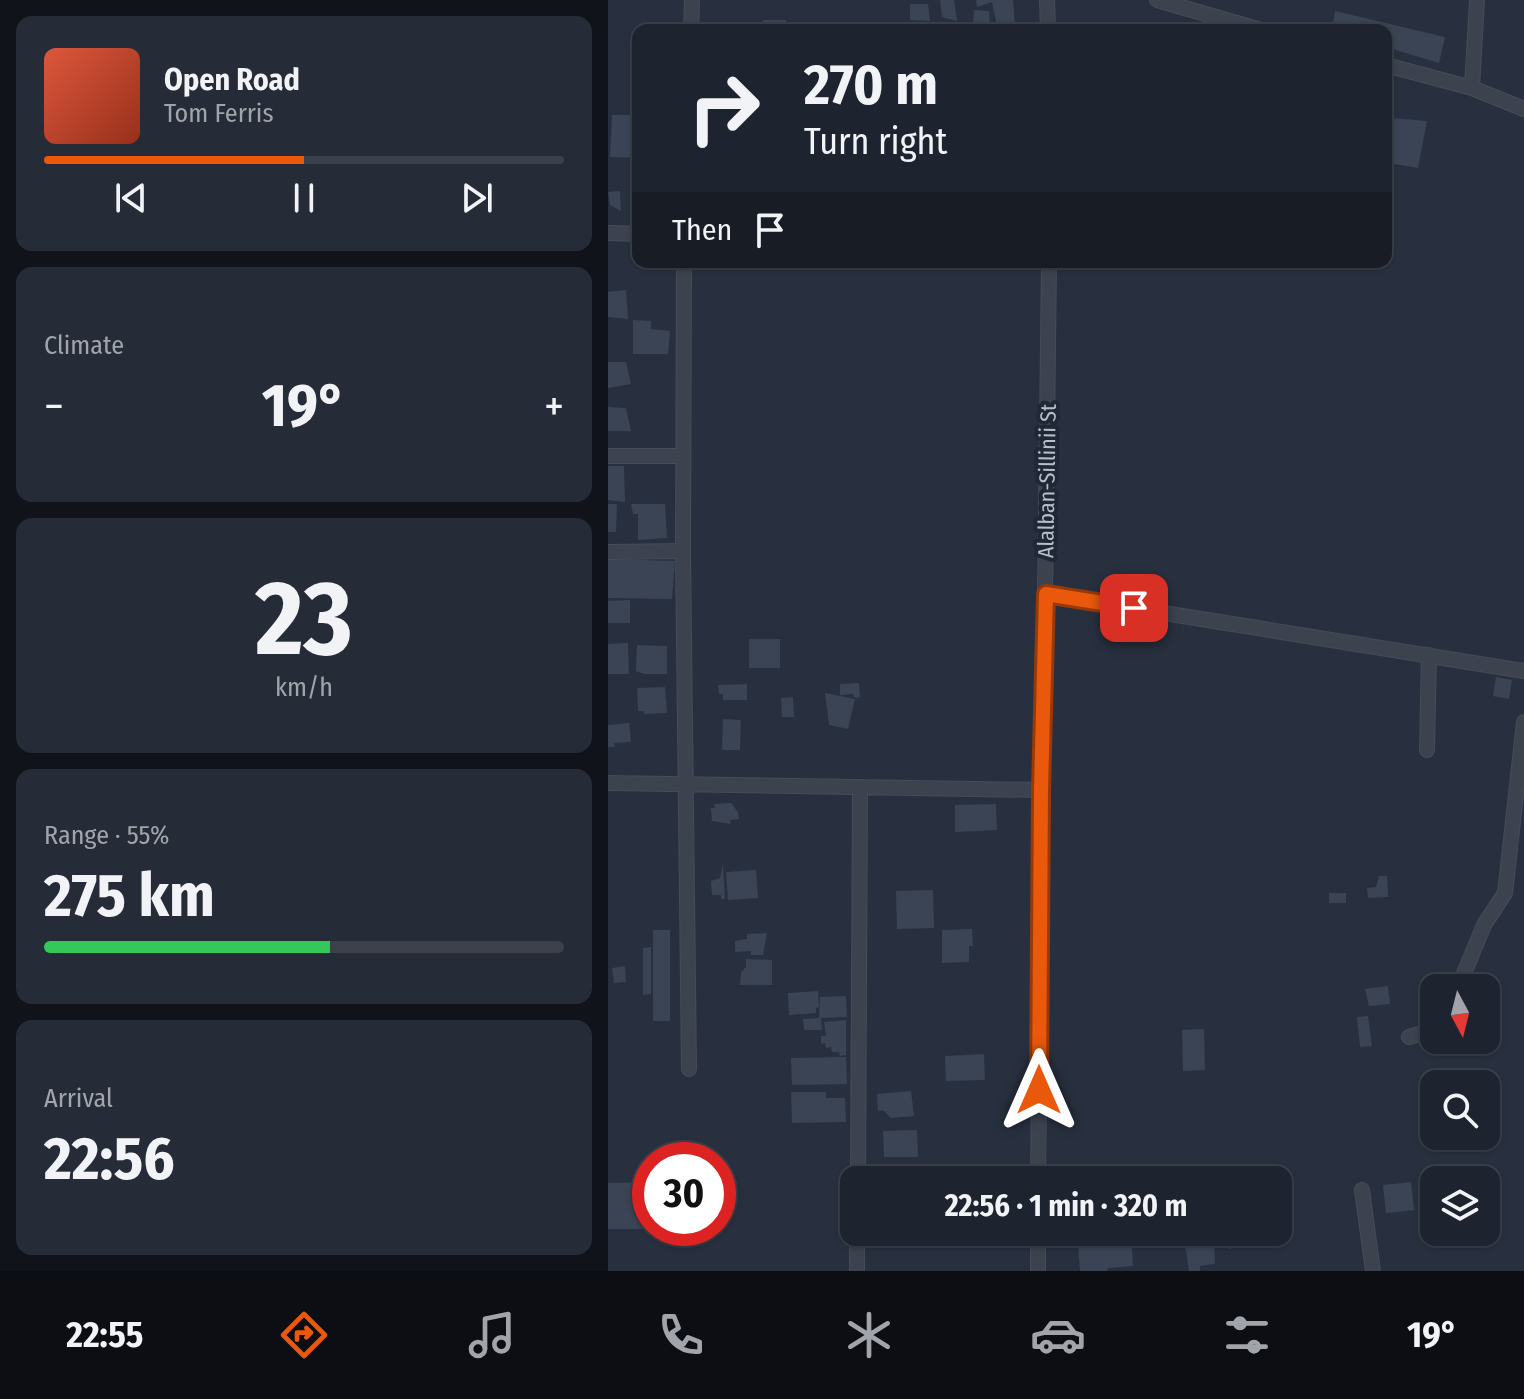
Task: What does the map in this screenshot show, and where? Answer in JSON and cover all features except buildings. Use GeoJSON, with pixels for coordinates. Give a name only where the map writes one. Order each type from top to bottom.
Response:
{"type":"FeatureCollection","features":[{"type":"Feature","properties":{"kind":"street"},"geometry":{"type":"LineString","coordinates":[[691,24],[692,0]]}},
{"type":"Feature","properties":{"kind":"street"},"geometry":{"type":"LineString","coordinates":[[1047,0],[1048,24]]}},
{"type":"Feature","properties":{"kind":"street"},"geometry":{"type":"LineString","coordinates":[[1157,0],[1240,24]]}},
{"type":"Feature","properties":{"kind":"street"},"geometry":{"type":"LineString","coordinates":[[1472,88],[1477,0]]}},
{"type":"Feature","properties":{"kind":"street"},"geometry":{"type":"LineString","coordinates":[[1392,67],[1472,88],[1524,109]]}},
{"type":"Feature","properties":{"kind":"street"},"geometry":{"type":"LineString","coordinates":[[608,233],[632,234]]}},
{"type":"Feature","properties":{"kind":"street"},"geometry":{"type":"LineString","coordinates":[[684,268],[683,551],[689,1069]]}},
{"type":"Feature","properties":{"kind":"street","name":"Alalban-Sillinii St"},"geometry":{"type":"LineString","coordinates":[[1038,1166],[1049,268]]}},
{"type":"Feature","properties":{"kind":"street"},"geometry":{"type":"LineString","coordinates":[[608,456],[683,456]]}},
{"type":"Feature","properties":{"kind":"street"},"geometry":{"type":"LineString","coordinates":[[608,552],[683,551]]}},
{"type":"Feature","properties":{"kind":"street"},"geometry":{"type":"LineString","coordinates":[[1046,594],[1524,671]]}},
{"type":"Feature","properties":{"kind":"street"},"geometry":{"type":"LineString","coordinates":[[1427,750],[1429,655]]}},
{"type":"Feature","properties":{"kind":"street"},"geometry":{"type":"LineString","coordinates":[[1464,974],[1484,925],[1505,893],[1524,722]]}},
{"type":"Feature","properties":{"kind":"street"},"geometry":{"type":"LineString","coordinates":[[608,783],[1041,790]]}},
{"type":"Feature","properties":{"kind":"street"},"geometry":{"type":"LineString","coordinates":[[858,1166],[860,788]]}},
{"type":"Feature","properties":{"kind":"street"},"geometry":{"type":"LineString","coordinates":[[1409,1037],[1420,1034]]}},
{"type":"Feature","properties":{"kind":"street"},"geometry":{"type":"LineString","coordinates":[[1362,1190],[1373,1271]]}},
{"type":"Feature","properties":{"kind":"street"},"geometry":{"type":"LineString","coordinates":[[857,1246],[857,1271]]}},
{"type":"Feature","properties":{"kind":"street"},"geometry":{"type":"LineString","coordinates":[[1038,1246],[1038,1271]]}},
{"type":"Feature","properties":{"kind":"route"},"geometry":{"type":"LineString","coordinates":[[1039,1090],[1046,594],[1134,608]]}}]}
